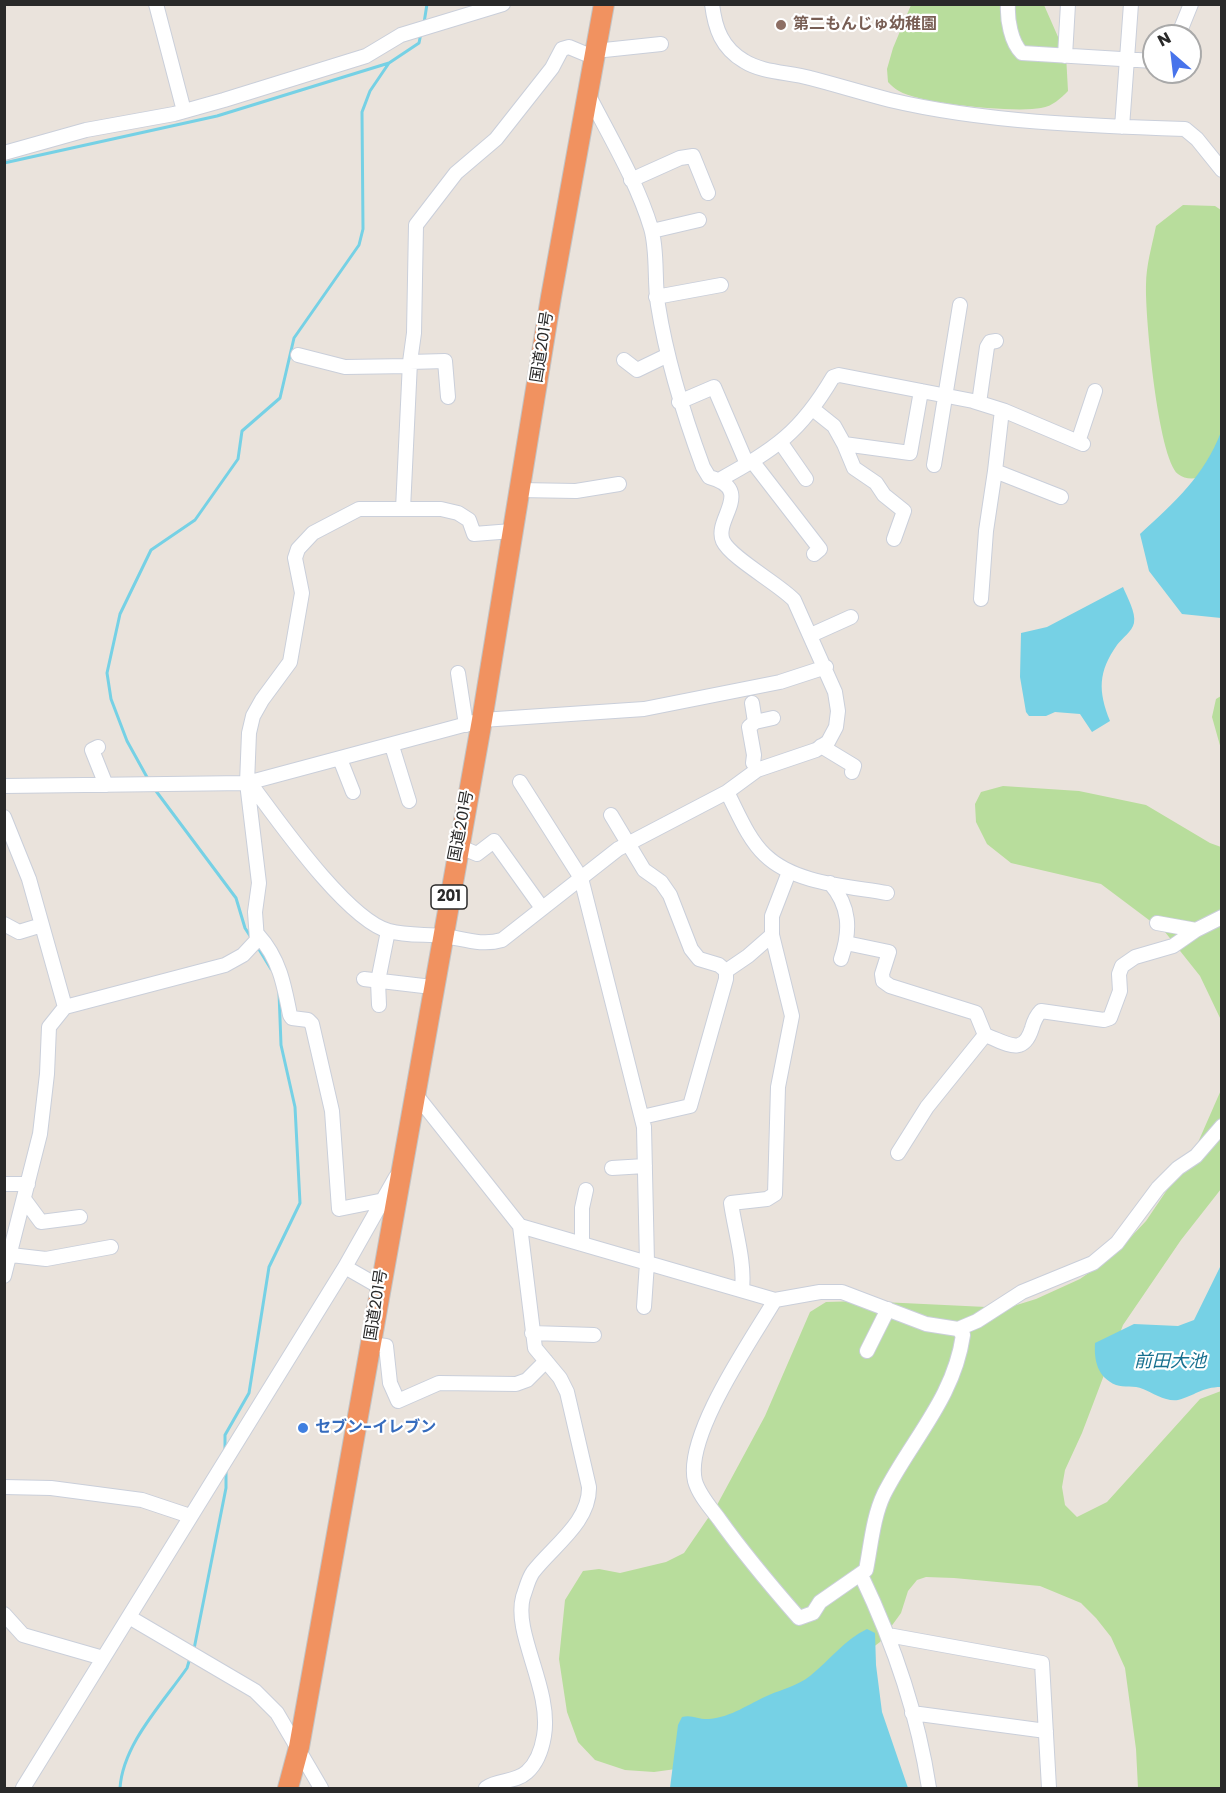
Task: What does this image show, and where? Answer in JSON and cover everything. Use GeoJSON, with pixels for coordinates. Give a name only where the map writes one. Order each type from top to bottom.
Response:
{"type":"FeatureCollection","features":[{"type":"Feature","properties":{"kind":"highway","name":"国道201号"},"geometry":{"type":"LineString","coordinates":[[288,1788],[298,1747],[371,1344],[413,1091],[458,846],[474,723],[512,531],[551,297],[604,4]]}},
{"type":"Feature","properties":{"kind":"street"},"geometry":{"type":"LineString","coordinates":[[156,4],[184,111]]}},
{"type":"Feature","properties":{"kind":"street"},"geometry":{"type":"LineString","coordinates":[[4,153],[86,130],[184,111],[366,56],[401,35],[503,4]]}},
{"type":"Feature","properties":{"kind":"street"},"geometry":{"type":"LineString","coordinates":[[712,4],[715,30],[726,46],[742,61],[756,68],[793,73],[891,100],[1015,120],[1185,129],[1197,139],[1221,170]]}},
{"type":"Feature","properties":{"kind":"street"},"geometry":{"type":"LineString","coordinates":[[1008,4],[1007,16],[1017,48],[1022,53],[1142,61]]}},
{"type":"Feature","properties":{"kind":"street"},"geometry":{"type":"LineString","coordinates":[[1065,56],[1068,4]]}},
{"type":"Feature","properties":{"kind":"street"},"geometry":{"type":"LineString","coordinates":[[1122,127],[1131,4]]}},
{"type":"Feature","properties":{"kind":"street"},"geometry":{"type":"LineString","coordinates":[[1183,24],[1191,4]]}},
{"type":"Feature","properties":{"kind":"street"},"geometry":{"type":"LineString","coordinates":[[403,510],[410,364],[414,333],[416,225],[456,173],[496,139],[552,68],[562,49],[569,47],[594,54],[661,44]]}},
{"type":"Feature","properties":{"kind":"street"},"geometry":{"type":"LineString","coordinates":[[248,783],[300,850],[349,906],[388,931],[441,936],[488,945],[502,940],[628,844],[727,792],[757,770],[821,746],[828,742],[836,727],[838,711],[826,667],[795,600],[784,589],[754,570],[723,542],[722,533],[733,500],[730,491],[719,480],[709,477],[703,467],[679,402],[666,356],[656,297],[652,231],[631,180],[589,96]]}},
{"type":"Feature","properties":{"kind":"street"},"geometry":{"type":"LineString","coordinates":[[631,180],[680,158],[693,156],[708,193]]}},
{"type":"Feature","properties":{"kind":"street"},"geometry":{"type":"LineString","coordinates":[[652,231],[699,220]]}},
{"type":"Feature","properties":{"kind":"street"},"geometry":{"type":"LineString","coordinates":[[656,297],[721,285]]}},
{"type":"Feature","properties":{"kind":"street"},"geometry":{"type":"LineString","coordinates":[[934,465],[960,305]]}},
{"type":"Feature","properties":{"kind":"street"},"geometry":{"type":"LineString","coordinates":[[979,403],[987,347],[990,342],[996,341]]}},
{"type":"Feature","properties":{"kind":"street"},"geometry":{"type":"LineString","coordinates":[[298,355],[345,367],[445,361],[448,397]]}},
{"type":"Feature","properties":{"kind":"street"},"geometry":{"type":"LineString","coordinates":[[624,360],[637,370],[666,356]]}},
{"type":"Feature","properties":{"kind":"street"},"geometry":{"type":"LineString","coordinates":[[719,480],[781,443],[814,410],[833,377],[838,375],[979,403],[1002,410],[1080,443],[1095,391]]}},
{"type":"Feature","properties":{"kind":"street"},"geometry":{"type":"LineString","coordinates":[[679,402],[714,387],[750,463],[821,549]]}},
{"type":"Feature","properties":{"kind":"street"},"geometry":{"type":"LineString","coordinates":[[844,444],[910,453],[921,391]]}},
{"type":"Feature","properties":{"kind":"street"},"geometry":{"type":"LineString","coordinates":[[814,410],[834,426],[854,468],[876,483],[884,495],[904,511],[894,538]]}},
{"type":"Feature","properties":{"kind":"street"},"geometry":{"type":"LineString","coordinates":[[981,599],[986,531],[1002,410]]}},
{"type":"Feature","properties":{"kind":"street"},"geometry":{"type":"LineString","coordinates":[[912,442],[937,446]]}},
{"type":"Feature","properties":{"kind":"street"},"geometry":{"type":"LineString","coordinates":[[781,443],[806,479]]}},
{"type":"Feature","properties":{"kind":"street"},"geometry":{"type":"LineString","coordinates":[[995,471],[1061,497]]}},
{"type":"Feature","properties":{"kind":"street"},"geometry":{"type":"LineString","coordinates":[[519,490],[576,491],[619,484]]}},
{"type":"Feature","properties":{"kind":"street"},"geometry":{"type":"LineString","coordinates":[[255,941],[255,912],[259,884],[248,783],[249,733],[253,716],[262,699],[290,662],[302,593],[295,558],[298,549],[313,533],[350,511],[359,509],[441,509],[458,513],[469,520],[474,534],[512,531]]}},
{"type":"Feature","properties":{"kind":"street"},"geometry":{"type":"LineString","coordinates":[[811,635],[851,617]]}},
{"type":"Feature","properties":{"kind":"street"},"geometry":{"type":"LineString","coordinates":[[4,786],[248,783],[474,723],[644,709],[780,682],[826,667]]}},
{"type":"Feature","properties":{"kind":"street"},"geometry":{"type":"LineString","coordinates":[[458,673],[474,723]]}},
{"type":"Feature","properties":{"kind":"street"},"geometry":{"type":"LineString","coordinates":[[752,703],[755,722]]}},
{"type":"Feature","properties":{"kind":"street"},"geometry":{"type":"LineString","coordinates":[[753,764],[754,755],[749,727],[755,722],[773,718]]}},
{"type":"Feature","properties":{"kind":"street"},"geometry":{"type":"LineString","coordinates":[[392,746],[409,801]]}},
{"type":"Feature","properties":{"kind":"street"},"geometry":{"type":"LineString","coordinates":[[821,746],[854,766],[852,771]]}},
{"type":"Feature","properties":{"kind":"street"},"geometry":{"type":"LineString","coordinates":[[98,747],[92,750],[106,785]]}},
{"type":"Feature","properties":{"kind":"street"},"geometry":{"type":"LineString","coordinates":[[742,781],[740,772],[753,764],[767,757],[774,764]]}},
{"type":"Feature","properties":{"kind":"street"},"geometry":{"type":"LineString","coordinates":[[340,759],[353,792]]}},
{"type":"Feature","properties":{"kind":"street"},"geometry":{"type":"LineString","coordinates":[[520,782],[581,878],[642,1117],[647,1263],[644,1307]]}},
{"type":"Feature","properties":{"kind":"street"},"geometry":{"type":"LineString","coordinates":[[727,792],[753,840],[766,856],[789,872],[830,883],[887,893]]}},
{"type":"Feature","properties":{"kind":"street"},"geometry":{"type":"LineString","coordinates":[[611,815],[644,870],[661,882],[670,895],[691,949],[699,959],[719,965],[726,971]]}},
{"type":"Feature","properties":{"kind":"street"},"geometry":{"type":"LineString","coordinates":[[4,817],[29,879],[65,1007]]}},
{"type":"Feature","properties":{"kind":"street"},"geometry":{"type":"LineString","coordinates":[[458,846],[477,854],[495,841],[542,908]]}},
{"type":"Feature","properties":{"kind":"street"},"geometry":{"type":"LineString","coordinates":[[742,1289],[744,1269],[737,1250],[731,1203],[767,1199],[775,1194],[778,1087],[792,1017],[772,935],[772,916],[789,872]]}},
{"type":"Feature","properties":{"kind":"street"},"geometry":{"type":"LineString","coordinates":[[830,883],[841,896],[846,908],[846,943],[841,959]]}},
{"type":"Feature","properties":{"kind":"street"},"geometry":{"type":"LineString","coordinates":[[846,943],[889,952],[882,974],[883,981],[890,986],[976,1012],[985,1035],[1023,1046],[1028,1041],[1036,1015],[1041,1011],[1104,1020],[1110,1018],[1120,991],[1119,974],[1122,966],[1135,957],[1173,946],[1196,930],[1221,917]]}},
{"type":"Feature","properties":{"kind":"street"},"geometry":{"type":"LineString","coordinates":[[1157,923],[1196,930]]}},
{"type":"Feature","properties":{"kind":"street"},"geometry":{"type":"LineString","coordinates":[[4,924],[19,932],[42,925]]}},
{"type":"Feature","properties":{"kind":"street"},"geometry":{"type":"LineString","coordinates":[[379,1005],[371,980],[388,931]]}},
{"type":"Feature","properties":{"kind":"street"},"geometry":{"type":"LineString","coordinates":[[642,1117],[685,1108],[694,1100],[726,971],[772,935]]}},
{"type":"Feature","properties":{"kind":"street"},"geometry":{"type":"LineString","coordinates":[[4,1276],[40,1134],[47,1074],[49,1027],[65,1007],[225,965],[255,941]]}},
{"type":"Feature","properties":{"kind":"street"},"geometry":{"type":"LineString","coordinates":[[255,941],[273,955],[283,976],[292,1018],[308,1020],[312,1024],[332,1111],[339,1209],[384,1200]]}},
{"type":"Feature","properties":{"kind":"street"},"geometry":{"type":"LineString","coordinates":[[371,980],[432,987]]}},
{"type":"Feature","properties":{"kind":"street"},"geometry":{"type":"LineString","coordinates":[[898,1153],[927,1107],[985,1035]]}},
{"type":"Feature","properties":{"kind":"street"},"geometry":{"type":"LineString","coordinates":[[413,1091],[520,1226],[535,1348],[567,1392],[589,1487],[589,1503],[582,1515],[531,1574],[522,1601],[525,1632],[547,1716],[542,1746],[529,1770],[519,1779],[486,1788]]}},
{"type":"Feature","properties":{"kind":"street"},"geometry":{"type":"LineString","coordinates":[[520,1226],[775,1300],[820,1292],[842,1292],[926,1324],[958,1329],[977,1321],[1022,1292],[1093,1263],[1117,1243],[1158,1188],[1178,1168],[1196,1156],[1221,1126]]}},
{"type":"Feature","properties":{"kind":"street"},"geometry":{"type":"LineString","coordinates":[[612,1168],[645,1166]]}},
{"type":"Feature","properties":{"kind":"street"},"geometry":{"type":"LineString","coordinates":[[23,1788],[345,1267],[400,1170]]}},
{"type":"Feature","properties":{"kind":"street"},"geometry":{"type":"LineString","coordinates":[[4,1184],[28,1184]]}},
{"type":"Feature","properties":{"kind":"street"},"geometry":{"type":"LineString","coordinates":[[582,1244],[582,1208],[586,1190]]}},
{"type":"Feature","properties":{"kind":"street"},"geometry":{"type":"LineString","coordinates":[[24,1199],[41,1222],[80,1217]]}},
{"type":"Feature","properties":{"kind":"street"},"geometry":{"type":"LineString","coordinates":[[11,1255],[46,1259],[111,1247]]}},
{"type":"Feature","properties":{"kind":"street"},"geometry":{"type":"LineString","coordinates":[[345,1267],[380,1287]]}},
{"type":"Feature","properties":{"kind":"street"},"geometry":{"type":"LineString","coordinates":[[775,1300],[722,1390],[701,1435],[694,1455],[695,1480],[703,1498],[730,1534],[799,1618],[813,1613],[820,1602],[866,1570],[875,1521],[884,1494],[952,1381],[963,1335],[958,1329]]}},
{"type":"Feature","properties":{"kind":"street"},"geometry":{"type":"LineString","coordinates":[[867,1351],[888,1309]]}},
{"type":"Feature","properties":{"kind":"street"},"geometry":{"type":"LineString","coordinates":[[532,1333],[594,1335]]}},
{"type":"Feature","properties":{"kind":"street"},"geometry":{"type":"LineString","coordinates":[[371,1344],[386,1346],[390,1383],[398,1401],[439,1383],[516,1384],[527,1380],[546,1362]]}},
{"type":"Feature","properties":{"kind":"street"},"geometry":{"type":"LineString","coordinates":[[4,1487],[51,1488],[142,1500],[190,1516]]}},
{"type":"Feature","properties":{"kind":"street"},"geometry":{"type":"LineString","coordinates":[[861,1575],[888,1635],[924,1755],[929,1788]]}},
{"type":"Feature","properties":{"kind":"street"},"geometry":{"type":"LineString","coordinates":[[4,1614],[23,1635],[103,1658]]}},
{"type":"Feature","properties":{"kind":"street"},"geometry":{"type":"LineString","coordinates":[[129,1617],[255,1691],[277,1713],[321,1788]]}},
{"type":"Feature","properties":{"kind":"street"},"geometry":{"type":"LineString","coordinates":[[888,1635],[1042,1663],[1049,1788]]}},
{"type":"Feature","properties":{"kind":"street"},"geometry":{"type":"LineString","coordinates":[[912,1713],[1046,1731]]}},
{"type":"Feature","properties":{"kind":"green space"},"geometry":{"type":"Polygon","coordinates":[[[911,5],[1044,5],[1066,55],[1068,91],[1049,106],[1011,109],[927,100],[899,91],[888,82],[887,69],[911,5]]]}},
{"type":"Feature","properties":{"kind":"green space"},"geometry":{"type":"Polygon","coordinates":[[[1183,205],[1215,206],[1221,210],[1221,471],[1193,478],[1178,474],[1171,463],[1164,442],[1150,354],[1146,301],[1147,270],[1156,226],[1183,205]]]}},
{"type":"Feature","properties":{"kind":"green space"},"geometry":{"type":"Polygon","coordinates":[[[1221,696],[1221,749],[1212,717],[1216,699],[1221,696]]]}},
{"type":"Feature","properties":{"kind":"green space"},"geometry":{"type":"Polygon","coordinates":[[[1003,786],[1079,791],[1146,805],[1210,843],[1221,847],[1221,1020],[1200,976],[1165,932],[1101,884],[1011,863],[987,844],[976,822],[975,804],[981,792],[1003,786]]]}},
{"type":"Feature","properties":{"kind":"green space"},"geometry":{"type":"Polygon","coordinates":[[[1221,1090],[1221,1189],[1181,1240],[1123,1325],[1082,1433],[1065,1470],[1062,1487],[1065,1505],[1077,1517],[1107,1502],[1200,1399],[1221,1391],[1221,1788],[1138,1788],[1136,1749],[1125,1668],[1111,1637],[1081,1603],[1040,1586],[954,1578],[926,1577],[917,1580],[908,1591],[901,1613],[880,1642],[827,1682],[683,1768],[654,1772],[625,1770],[595,1760],[578,1742],[567,1712],[559,1659],[565,1600],[583,1571],[599,1569],[620,1573],[666,1562],[684,1553],[717,1505],[765,1416],[810,1312],[826,1302],[861,1301],[1007,1308],[1036,1299],[1080,1279],[1113,1256],[1146,1221],[1196,1147],[1221,1090]]]}},
{"type":"Feature","properties":{"kind":"water"},"geometry":{"type":"Polygon","coordinates":[[[1221,432],[1221,618],[1182,614],[1149,571],[1140,534],[1187,488],[1206,462],[1221,432]]]}},
{"type":"Feature","properties":{"kind":"water"},"geometry":{"type":"Polygon","coordinates":[[[1123,587],[1132,609],[1134,623],[1117,645],[1103,673],[1103,700],[1110,721],[1092,732],[1080,714],[1055,712],[1046,716],[1029,716],[1026,712],[1020,677],[1021,633],[1047,627],[1123,587]]]}},
{"type":"Feature","properties":{"kind":"water","name":"前田大池"},"geometry":{"type":"Polygon","coordinates":[[[1221,1265],[1221,1387],[1209,1388],[1173,1400],[1140,1388],[1116,1385],[1101,1373],[1096,1362],[1095,1343],[1134,1324],[1178,1326],[1194,1320],[1221,1265]]]}},
{"type":"Feature","properties":{"kind":"water"},"geometry":{"type":"Polygon","coordinates":[[[867,1629],[875,1633],[876,1665],[882,1712],[908,1788],[670,1788],[678,1725],[682,1717],[709,1719],[725,1716],[795,1685],[810,1676],[844,1644],[867,1629]]]}},
{"type":"Feature","properties":{"kind":"waterway"},"geometry":{"type":"LineString","coordinates":[[424,23],[427,4]]}},
{"type":"Feature","properties":{"kind":"waterway"},"geometry":{"type":"LineString","coordinates":[[4,163],[217,116],[389,63],[419,43],[421,33]]}},
{"type":"Feature","properties":{"kind":"waterway"},"geometry":{"type":"LineString","coordinates":[[148,779],[127,741],[111,699],[107,673],[120,614],[151,550],[195,520],[238,459],[242,431],[280,398],[294,338],[359,245],[363,229],[362,112],[370,91],[389,63]]}},
{"type":"Feature","properties":{"kind":"waterway"},"geometry":{"type":"LineString","coordinates":[[153,787],[236,898],[245,928],[252,939]]}},
{"type":"Feature","properties":{"kind":"waterway"},"geometry":{"type":"LineString","coordinates":[[257,946],[271,969]]}},
{"type":"Feature","properties":{"kind":"waterway"},"geometry":{"type":"LineString","coordinates":[[225,1451],[225,1435],[249,1393],[269,1267],[300,1203],[295,1107],[281,1045],[279,992]]}},
{"type":"Feature","properties":{"kind":"waterway"},"geometry":{"type":"LineString","coordinates":[[194,1649],[226,1488],[226,1470]]}},
{"type":"Feature","properties":{"kind":"waterway"},"geometry":{"type":"LineString","coordinates":[[120,1788],[128,1756],[136,1740],[187,1668],[190,1658]]}},
{"type":"Feature","properties":{"kind":"place","name":"第二もんじゅ幼稚園"},"geometry":{"type":"Point","coordinates":[781,25]}},
{"type":"Feature","properties":{"kind":"place","name":"セブン-イレブン"},"geometry":{"type":"Point","coordinates":[303,1428]}}]}
